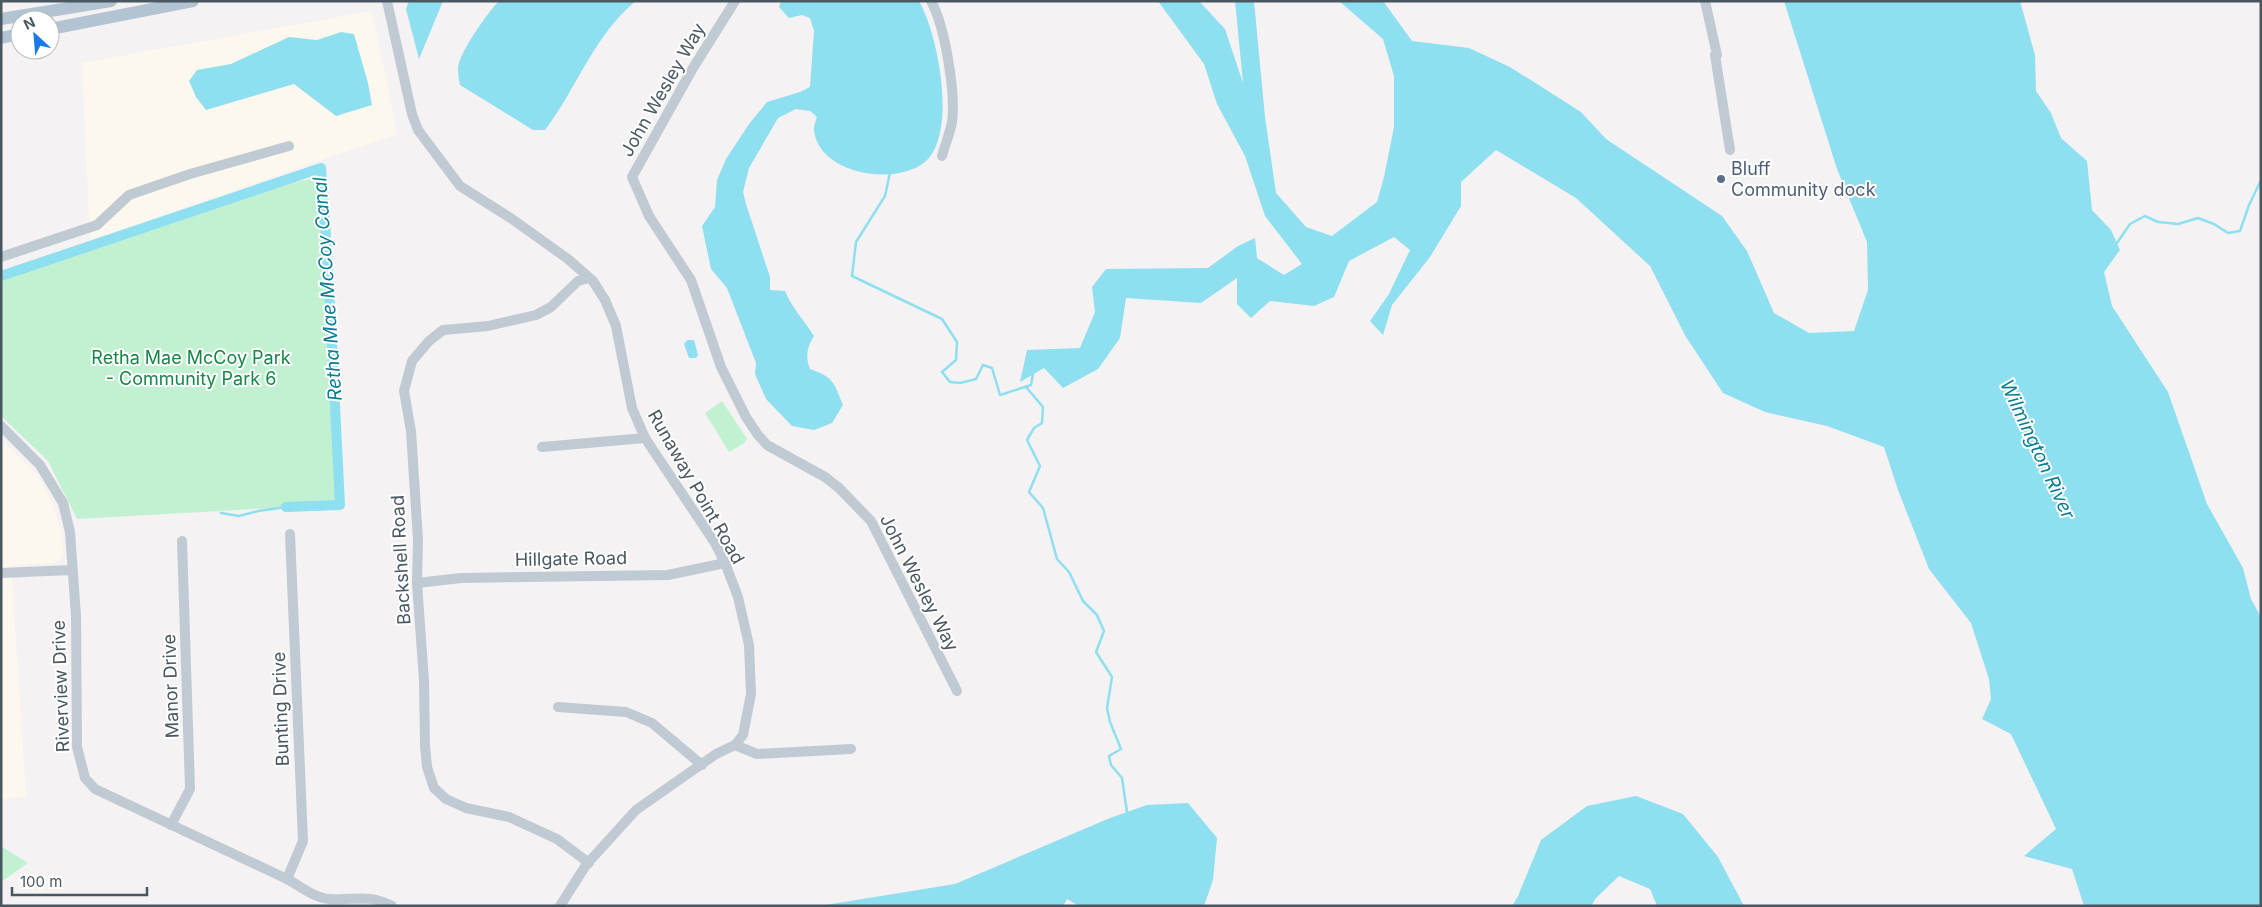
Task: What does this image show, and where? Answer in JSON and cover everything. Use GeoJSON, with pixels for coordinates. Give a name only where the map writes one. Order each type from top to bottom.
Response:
{"type":"FeatureCollection","features":[{"type":"Feature","properties":{"kind":"main road"},"geometry":{"type":"LineString","coordinates":[[1,19],[111,1]]}},
{"type":"Feature","properties":{"kind":"main road"},"geometry":{"type":"LineString","coordinates":[[60,27],[193,1]]}},
{"type":"Feature","properties":{"kind":"street","name":"Runaway Point Road"},"geometry":{"type":"LineString","coordinates":[[387,1],[412,114],[423,137],[460,186],[568,259],[593,281],[605,300],[616,326],[630,400],[645,438],[715,543],[726,563],[739,602],[749,645],[751,694],[743,735],[735,745]]}},
{"type":"Feature","properties":{"kind":"street","name":"John Wesley Way"},"geometry":{"type":"LineString","coordinates":[[736,1],[693,68],[632,177],[649,216],[691,280],[721,367],[746,418],[767,445],[825,477],[839,488],[871,521],[957,691]]}},
{"type":"Feature","properties":{"kind":"street"},"geometry":{"type":"LineString","coordinates":[[931,1],[935,8],[946,50],[952,99],[952,123],[942,156]]}},
{"type":"Feature","properties":{"kind":"street"},"geometry":{"type":"LineString","coordinates":[[1705,1],[1717,55],[1715,55],[1730,150]]}},
{"type":"Feature","properties":{"kind":"street"},"geometry":{"type":"LineString","coordinates":[[1,258],[97,225],[130,195],[190,174],[289,146]]}},
{"type":"Feature","properties":{"kind":"street","name":"Backshell Road"},"geometry":{"type":"LineString","coordinates":[[589,278],[578,281],[551,307],[536,314],[488,326],[443,330],[429,340],[412,361],[404,391],[411,438],[418,540],[417,583],[423,672],[425,745],[427,767],[434,788],[446,798],[466,808],[509,817],[557,838],[589,863]]}},
{"type":"Feature","properties":{"kind":"street","name":"Riverview Drive"},"geometry":{"type":"LineString","coordinates":[[1,426],[40,465],[63,503],[70,532],[76,616],[77,747],[85,778],[95,789],[287,879],[312,894],[329,899],[369,897],[392,906]]}},
{"type":"Feature","properties":{"kind":"street"},"geometry":{"type":"LineString","coordinates":[[542,447],[645,438]]}},
{"type":"Feature","properties":{"kind":"street","name":"Bunting Drive"},"geometry":{"type":"LineString","coordinates":[[287,879],[303,841],[290,534]]}},
{"type":"Feature","properties":{"kind":"street","name":"Manor Drive"},"geometry":{"type":"LineString","coordinates":[[172,825],[190,788],[182,541]]}},
{"type":"Feature","properties":{"kind":"street","name":"Hillgate Road"},"geometry":{"type":"LineString","coordinates":[[417,583],[455,578],[668,574],[726,563]]}},
{"type":"Feature","properties":{"kind":"street"},"geometry":{"type":"LineString","coordinates":[[1,573],[72,570]]}},
{"type":"Feature","properties":{"kind":"street"},"geometry":{"type":"LineString","coordinates":[[558,707],[626,712],[652,723],[702,765]]}},
{"type":"Feature","properties":{"kind":"street"},"geometry":{"type":"LineString","coordinates":[[560,906],[589,863],[636,810],[716,754],[735,745],[757,754],[851,749]]}},
{"type":"Feature","properties":{"kind":"shaded area"},"geometry":{"type":"Polygon","coordinates":[[[372,11],[397,134],[90,240],[82,63],[372,11]]]}},
{"type":"Feature","properties":{"kind":"shaded area"},"geometry":{"type":"Polygon","coordinates":[[[1,439],[38,476],[52,502],[61,531],[63,555],[56,563],[11,565],[26,796],[1,799],[1,439]]]}},
{"type":"Feature","properties":{"kind":"green space","name":"Retha Mae McCoy Park - Community Park 6"},"geometry":{"type":"Polygon","coordinates":[[[328,177],[343,504],[77,519],[48,461],[1,416],[1,276],[299,181],[328,177]]]}},
{"type":"Feature","properties":{"kind":"green space"},"geometry":{"type":"Polygon","coordinates":[[[722,401],[747,439],[743,444],[729,452],[705,413],[722,401]]]}},
{"type":"Feature","properties":{"kind":"green space"},"geometry":{"type":"Polygon","coordinates":[[[1,846],[28,863],[1,882],[1,846]]]}},
{"type":"Feature","properties":{"kind":"water"},"geometry":{"type":"Polygon","coordinates":[[[409,1],[443,1],[419,59],[406,9],[409,1]]]}},
{"type":"Feature","properties":{"kind":"water"},"geometry":{"type":"Polygon","coordinates":[[[499,1],[636,1],[621,15],[597,46],[545,130],[533,130],[460,85],[458,75],[459,62],[481,23],[499,1]]]}},
{"type":"Feature","properties":{"kind":"water"},"geometry":{"type":"Polygon","coordinates":[[[781,1],[919,1],[933,36],[938,59],[943,107],[941,130],[935,148],[925,162],[912,169],[896,173],[879,174],[861,172],[844,166],[830,158],[819,146],[814,129],[817,117],[810,111],[796,109],[778,118],[749,168],[743,192],[770,277],[770,290],[785,291],[814,336],[808,352],[810,369],[829,378],[843,405],[832,423],[814,430],[792,426],[766,399],[755,374],[756,363],[727,288],[711,269],[702,226],[715,207],[717,180],[726,159],[749,124],[767,102],[810,87],[814,31],[810,18],[802,15],[789,18],[779,7],[781,1]]]}},
{"type":"Feature","properties":{"kind":"water","name":"Wilmington River"},"geometry":{"type":"Polygon","coordinates":[[[1158,1],[1199,1],[1225,29],[1243,83],[1235,1],[1254,1],[1265,117],[1276,193],[1306,227],[1332,236],[1377,202],[1394,127],[1394,76],[1383,39],[1339,1],[1383,1],[1412,41],[1469,48],[1510,67],[1581,112],[1606,139],[1722,216],[1747,251],[1774,313],[1809,333],[1854,331],[1868,290],[1867,242],[1837,169],[1784,1],[2020,1],[2035,55],[2036,91],[2051,113],[2061,138],[2087,161],[2092,210],[2111,230],[2120,250],[2104,272],[2112,306],[2168,392],[2207,504],[2243,568],[2251,599],[2261,617],[2261,906],[2084,906],[2072,869],[2024,856],[2056,829],[2011,734],[1982,719],[1991,699],[1989,679],[1971,623],[1929,569],[1898,490],[1884,447],[1827,426],[1765,412],[1723,393],[1686,337],[1650,266],[1576,198],[1496,150],[1461,182],[1461,206],[1430,257],[1392,305],[1383,335],[1370,321],[1389,294],[1410,250],[1394,237],[1349,261],[1334,297],[1314,306],[1270,301],[1251,318],[1237,304],[1237,278],[1201,303],[1126,298],[1120,338],[1098,369],[1063,388],[1044,368],[1020,382],[1027,350],[1080,348],[1095,312],[1092,287],[1106,269],[1208,268],[1238,246],[1255,238],[1257,258],[1284,275],[1302,264],[1265,216],[1245,156],[1217,104],[1204,64],[1158,1]]]}},
{"type":"Feature","properties":{"kind":"water"},"geometry":{"type":"Polygon","coordinates":[[[341,32],[354,34],[368,83],[372,105],[336,116],[294,84],[206,110],[196,97],[189,81],[197,70],[231,64],[289,37],[317,40],[341,32]]]}},
{"type":"Feature","properties":{"kind":"water"},"geometry":{"type":"Polygon","coordinates":[[[687,340],[694,340],[698,355],[696,358],[689,358],[684,344],[687,340]]]}},
{"type":"Feature","properties":{"kind":"water"},"geometry":{"type":"Polygon","coordinates":[[[1636,796],[1683,814],[1718,857],[1744,906],[1657,906],[1650,889],[1619,876],[1596,898],[1591,906],[1512,906],[1541,840],[1587,806],[1636,796]]]}},
{"type":"Feature","properties":{"kind":"water"},"geometry":{"type":"Polygon","coordinates":[[[1188,803],[1217,838],[1213,880],[1204,906],[1079,906],[1067,899],[1063,906],[819,906],[955,884],[1110,818],[1147,805],[1188,803]]]}},
{"type":"Feature","properties":{"kind":"waterway","name":"Retha Mae McCoy Canal"},"geometry":{"type":"LineString","coordinates":[[1,276],[321,168],[340,505],[286,507]]}},
{"type":"Feature","properties":{"kind":"waterway"},"geometry":{"type":"LineString","coordinates":[[890,173],[885,196],[856,242],[852,276],[942,319],[957,342],[956,360],[942,372],[950,382],[960,383],[976,379],[983,365],[992,368],[1000,395],[1031,385],[1033,374]]}},
{"type":"Feature","properties":{"kind":"waterway"},"geometry":{"type":"LineString","coordinates":[[2117,243],[2130,224],[2145,216],[2158,222],[2178,224],[2198,218],[2214,224],[2228,233],[2240,231],[2249,205],[2261,180]]}},
{"type":"Feature","properties":{"kind":"waterway"},"geometry":{"type":"LineString","coordinates":[[1026,387],[1043,407],[1042,423],[1034,428],[1027,440],[1040,466],[1029,492],[1043,508],[1057,559],[1069,572],[1083,601],[1097,615],[1104,631],[1096,652],[1112,677],[1107,708],[1110,722],[1121,749],[1109,756],[1111,765],[1122,778],[1127,812]]}},
{"type":"Feature","properties":{"kind":"waterway"},"geometry":{"type":"LineString","coordinates":[[221,513],[239,516],[286,507]]}},
{"type":"Feature","properties":{"kind":"place","name":"Bluff Community dock"},"geometry":{"type":"Point","coordinates":[1721,179]}}]}
